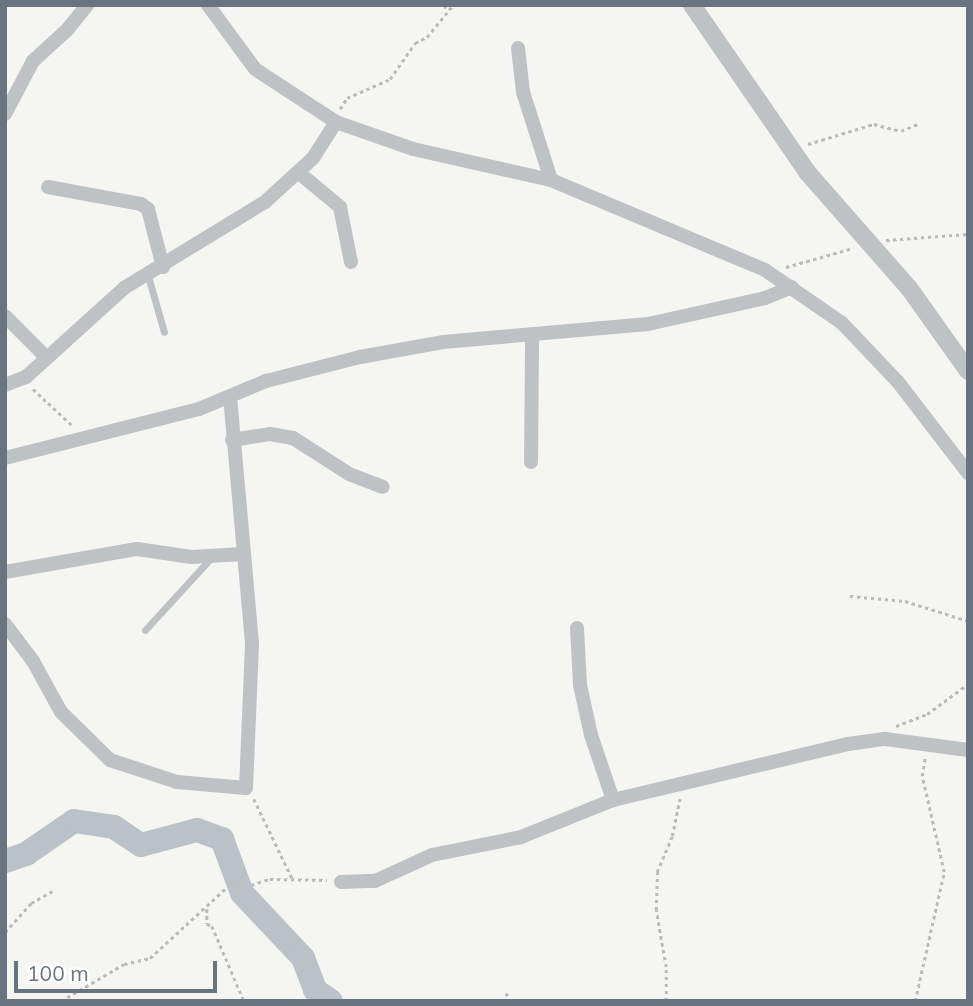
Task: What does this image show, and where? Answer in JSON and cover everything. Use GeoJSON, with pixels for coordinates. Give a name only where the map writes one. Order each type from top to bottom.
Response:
{"type":"FeatureCollection","features":[{"type":"Feature","properties":{"kind":"street"},"geometry":{"type":"LineString","coordinates":[[5,114],[33,61],[52,39],[67,30],[87,5]]}},
{"type":"Feature","properties":{"kind":"street"},"geometry":{"type":"LineString","coordinates":[[208,5],[255,69],[336,122],[413,149],[551,180],[714,245],[792,287],[842,323],[879,361],[968,473]]}},
{"type":"Feature","properties":{"kind":"street"},"geometry":{"type":"LineString","coordinates":[[692,5],[724,45],[787,145],[909,288],[968,371]]}},
{"type":"Feature","properties":{"kind":"street"},"geometry":{"type":"LineString","coordinates":[[518,48],[523,92],[551,180]]}},
{"type":"Feature","properties":{"kind":"street"},"geometry":{"type":"LineString","coordinates":[[5,385],[26,377],[124,288],[163,267],[265,202],[313,158],[336,122]]}},
{"type":"Feature","properties":{"kind":"street"},"geometry":{"type":"LineString","coordinates":[[298,172],[340,207],[351,262]]}},
{"type":"Feature","properties":{"kind":"street"},"geometry":{"type":"LineString","coordinates":[[48,187],[141,204],[148,209],[163,267]]}},
{"type":"Feature","properties":{"kind":"street"},"geometry":{"type":"LineString","coordinates":[[5,458],[93,437],[230,398],[266,382],[360,357],[443,342],[648,324],[765,298],[792,287]]}},
{"type":"Feature","properties":{"kind":"street"},"geometry":{"type":"LineString","coordinates":[[5,316],[47,358]]}},
{"type":"Feature","properties":{"kind":"street"},"geometry":{"type":"LineString","coordinates":[[531,462],[532,335]]}},
{"type":"Feature","properties":{"kind":"street"},"geometry":{"type":"LineString","coordinates":[[5,624],[33,661],[61,712],[110,760],[177,782],[246,788],[252,643],[230,398]]}},
{"type":"Feature","properties":{"kind":"street"},"geometry":{"type":"LineString","coordinates":[[232,440],[270,434],[293,438],[349,474],[383,487]]}},
{"type":"Feature","properties":{"kind":"street"},"geometry":{"type":"LineString","coordinates":[[5,572],[137,549],[210,558],[243,554]]}},
{"type":"Feature","properties":{"kind":"street"},"geometry":{"type":"LineString","coordinates":[[576,628],[580,685],[590,735],[613,800]]}},
{"type":"Feature","properties":{"kind":"street"},"geometry":{"type":"LineString","coordinates":[[341,882],[386,878],[432,855],[521,837],[613,800],[885,739],[968,750]]}},
{"type":"Feature","properties":{"kind":"lane"},"geometry":{"type":"LineString","coordinates":[[148,276],[164,332]]}},
{"type":"Feature","properties":{"kind":"lane"},"geometry":{"type":"LineString","coordinates":[[145,630],[210,558]]}},
{"type":"Feature","properties":{"kind":"path"},"geometry":{"type":"LineString","coordinates":[[445,5],[447,12]]}},
{"type":"Feature","properties":{"kind":"path"},"geometry":{"type":"LineString","coordinates":[[336,122],[347,98],[390,79],[415,43],[428,37],[453,5]]}},
{"type":"Feature","properties":{"kind":"path"},"geometry":{"type":"LineString","coordinates":[[787,145],[811,144],[874,124],[901,131],[920,123]]}},
{"type":"Feature","properties":{"kind":"path"},"geometry":{"type":"LineString","coordinates":[[26,377],[62,421],[93,437]]}},
{"type":"Feature","properties":{"kind":"path"},"geometry":{"type":"LineString","coordinates":[[850,596],[916,604],[968,621]]}},
{"type":"Feature","properties":{"kind":"path"},"geometry":{"type":"LineString","coordinates":[[885,739],[891,727],[927,714],[968,684]]}},
{"type":"Feature","properties":{"kind":"path"},"geometry":{"type":"LineString","coordinates":[[915,1001],[944,872],[922,776],[927,744]]}},
{"type":"Feature","properties":{"kind":"path"},"geometry":{"type":"LineString","coordinates":[[666,1001],[666,967],[656,910],[657,872],[672,836],[685,783]]}},
{"type":"Feature","properties":{"kind":"path"},"geometry":{"type":"LineString","coordinates":[[246,788],[260,807],[292,878]]}},
{"type":"Feature","properties":{"kind":"path"},"geometry":{"type":"LineString","coordinates":[[251,885],[292,878],[341,882]]}},
{"type":"Feature","properties":{"kind":"path"},"geometry":{"type":"LineString","coordinates":[[61,1001],[124,964],[150,958],[173,933],[207,909],[226,888]]}},
{"type":"Feature","properties":{"kind":"path"},"geometry":{"type":"LineString","coordinates":[[5,932],[31,902],[54,890]]}},
{"type":"Feature","properties":{"kind":"path"},"geometry":{"type":"LineString","coordinates":[[207,909],[207,924],[212,926],[243,1001]]}},
{"type":"Feature","properties":{"kind":"path"},"geometry":{"type":"LineString","coordinates":[[506,993],[511,1001]]}},
{"type":"Feature","properties":{"kind":"waterway"},"geometry":{"type":"LineString","coordinates":[[5,861],[26,854],[74,821],[114,827],[141,845],[197,830],[222,839],[242,893],[303,958],[315,990],[331,1001]]}}]}
